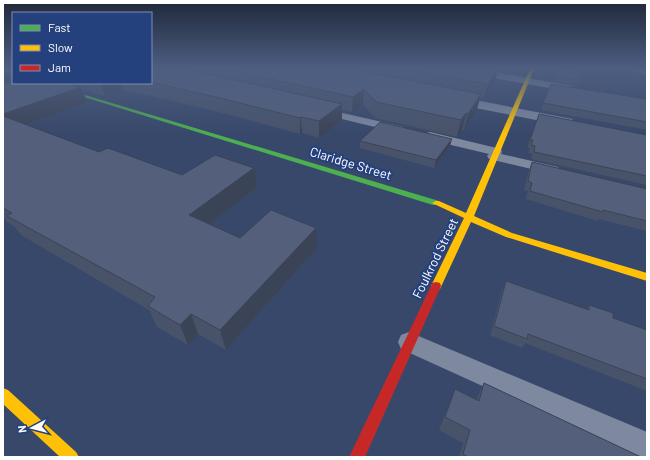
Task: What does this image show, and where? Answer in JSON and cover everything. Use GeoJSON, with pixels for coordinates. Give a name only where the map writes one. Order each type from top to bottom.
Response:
{"type":"FeatureCollection","features":[{"type":"Feature","properties":{"kind":"street","name":"Claridge Street"},"geometry":{"type":"LineString","coordinates":[[68,90],[438,204],[509,235],[647,277]]}},
{"type":"Feature","properties":{"kind":"street","name":"Foulkrod Street"},"geometry":{"type":"LineString","coordinates":[[357,457],[409,342],[469,217],[523,90]]}},
{"type":"Feature","properties":{"kind":"street"},"geometry":{"type":"LineString","coordinates":[[437,96],[580,124]]}},
{"type":"Feature","properties":{"kind":"street"},"geometry":{"type":"LineString","coordinates":[[3,395],[71,457]]}},
{"type":"Feature","properties":{"kind":"lane"},"geometry":{"type":"LineString","coordinates":[[314,109],[408,131]]}},
{"type":"Feature","properties":{"kind":"lane"},"geometry":{"type":"LineString","coordinates":[[423,135],[565,172]]}},
{"type":"Feature","properties":{"kind":"lane"},"geometry":{"type":"LineString","coordinates":[[409,342],[647,446]]}},
{"type":"Feature","properties":{"kind":"building"},"geometry":{"type":"Polygon","coordinates":[[[3,90],[71,90],[3,114],[3,90]]]}},
{"type":"Feature","properties":{"kind":"building"},"geometry":{"type":"Polygon","coordinates":[[[188,90],[282,90],[342,104],[319,121],[300,118],[188,90]]]}},
{"type":"Feature","properties":{"kind":"building"},"geometry":{"type":"Polygon","coordinates":[[[323,90],[362,90],[353,97],[323,90]]]}},
{"type":"Feature","properties":{"kind":"building"},"geometry":{"type":"Polygon","coordinates":[[[365,90],[462,90],[481,94],[468,114],[466,113],[461,120],[376,102],[365,90]]]}},
{"type":"Feature","properties":{"kind":"building"},"geometry":{"type":"Polygon","coordinates":[[[548,90],[592,90],[647,99],[647,122],[543,103],[548,90]]]}},
{"type":"Feature","properties":{"kind":"building"},"geometry":{"type":"Polygon","coordinates":[[[539,114],[647,135],[647,176],[534,152],[535,146],[531,145],[533,140],[530,140],[539,114]]]}},
{"type":"Feature","properties":{"kind":"building"},"geometry":{"type":"Polygon","coordinates":[[[3,116],[99,152],[108,148],[182,175],[215,155],[254,168],[189,215],[240,238],[271,210],[316,228],[220,330],[191,314],[180,325],[148,306],[155,297],[7,216],[12,213],[3,208],[3,116]]]}},
{"type":"Feature","properties":{"kind":"building"},"geometry":{"type":"Polygon","coordinates":[[[380,122],[452,139],[436,160],[360,141],[380,122]]]}},
{"type":"Feature","properties":{"kind":"building"},"geometry":{"type":"Polygon","coordinates":[[[532,162],[647,189],[647,221],[603,210],[603,212],[530,191],[532,183],[528,181],[532,162]]]}},
{"type":"Feature","properties":{"kind":"building"},"geometry":{"type":"Polygon","coordinates":[[[506,281],[589,310],[589,305],[613,313],[613,318],[647,330],[647,379],[528,334],[527,339],[494,326],[506,281]]]}},
{"type":"Feature","properties":{"kind":"building"},"geometry":{"type":"Polygon","coordinates":[[[484,383],[641,457],[468,457],[463,454],[470,430],[445,417],[455,389],[479,401],[484,383]]]}},
{"type":"Feature","properties":{"kind":"traffic: fast"},"geometry":{"type":"LineString","coordinates":[[68,90],[436,203]]}},
{"type":"Feature","properties":{"kind":"traffic: slow"},"geometry":{"type":"LineString","coordinates":[[436,286],[469,217],[523,90]]}},
{"type":"Feature","properties":{"kind":"traffic: slow"},"geometry":{"type":"LineString","coordinates":[[436,203],[509,235],[647,277]]}},
{"type":"Feature","properties":{"kind":"traffic: slow"},"geometry":{"type":"LineString","coordinates":[[3,395],[71,457]]}},
{"type":"Feature","properties":{"kind":"traffic: jam"},"geometry":{"type":"LineString","coordinates":[[357,457],[436,286]]}}]}
